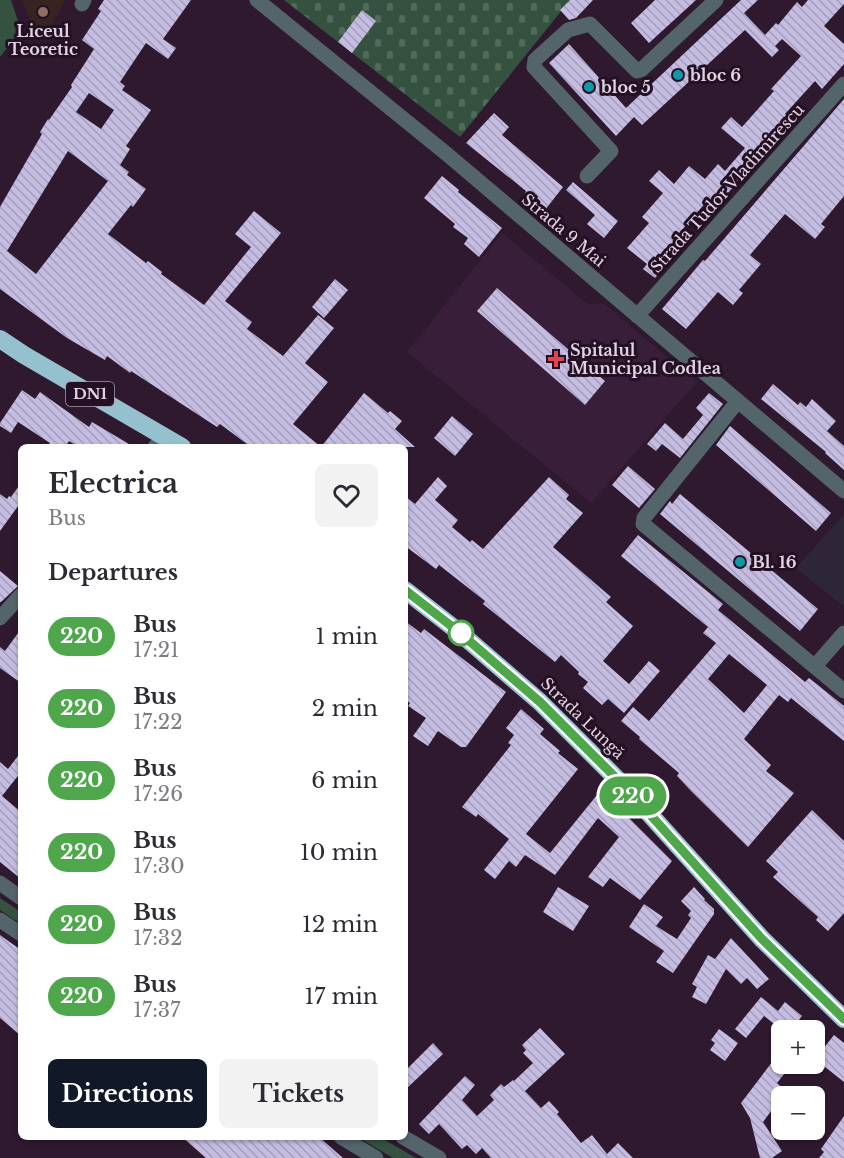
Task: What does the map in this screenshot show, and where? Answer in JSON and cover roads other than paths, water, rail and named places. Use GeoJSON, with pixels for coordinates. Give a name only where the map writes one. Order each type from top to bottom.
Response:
{"type":"FeatureCollection","features":[{"type":"Feature","properties":{"kind":"highway","name":"DN1"},"geometry":{"type":"LineString","coordinates":[[0,339],[159,442]]}},
{"type":"Feature","properties":{"kind":"highway","name":"Strada Lungă"},"geometry":{"type":"LineString","coordinates":[[408,592],[459,632],[540,702],[628,790],[762,939],[844,1019]]}},
{"type":"Feature","properties":{"kind":"street","name":"Strada 9 Mai"},"geometry":{"type":"LineString","coordinates":[[257,0],[448,155],[844,491]]}},
{"type":"Feature","properties":{"kind":"street"},"geometry":{"type":"LineString","coordinates":[[587,176],[611,151],[534,67],[535,60],[568,30],[590,24],[637,71],[641,70],[716,0]]}},
{"type":"Feature","properties":{"kind":"street","name":"Strada Tudor Vladimirescu"},"geometry":{"type":"LineString","coordinates":[[637,316],[844,84]]}},
{"type":"Feature","properties":{"kind":"street"},"geometry":{"type":"LineString","coordinates":[[738,401],[644,518],[643,524],[844,691]]}},
{"type":"Feature","properties":{"kind":"street"},"geometry":{"type":"LineString","coordinates":[[0,618],[18,598]]}},
{"type":"Feature","properties":{"kind":"street"},"geometry":{"type":"LineString","coordinates":[[815,666],[844,633]]}},
{"type":"Feature","properties":{"kind":"street"},"geometry":{"type":"LineString","coordinates":[[0,883],[18,896]]}},
{"type":"Feature","properties":{"kind":"street"},"geometry":{"type":"LineString","coordinates":[[0,920],[18,932]]}},
{"type":"Feature","properties":{"kind":"street"},"geometry":{"type":"LineString","coordinates":[[346,1140],[376,1158]]}},
{"type":"Feature","properties":{"kind":"street"},"geometry":{"type":"LineString","coordinates":[[408,1140],[439,1158]]}},
{"type":"Feature","properties":{"kind":"place","name":"Liceul Teoretic"},"geometry":{"type":"Point","coordinates":[43,12]}},
{"type":"Feature","properties":{"kind":"place","name":"bloc 6"},"geometry":{"type":"Point","coordinates":[678,75]}},
{"type":"Feature","properties":{"kind":"place","name":"bloc 5"},"geometry":{"type":"Point","coordinates":[589,87]}},
{"type":"Feature","properties":{"kind":"place","name":"Spitalul Municipal Codlea"},"geometry":{"type":"Point","coordinates":[556,359]}},
{"type":"Feature","properties":{"kind":"place","name":"Bl. 16"},"geometry":{"type":"Point","coordinates":[740,562]}}]}
